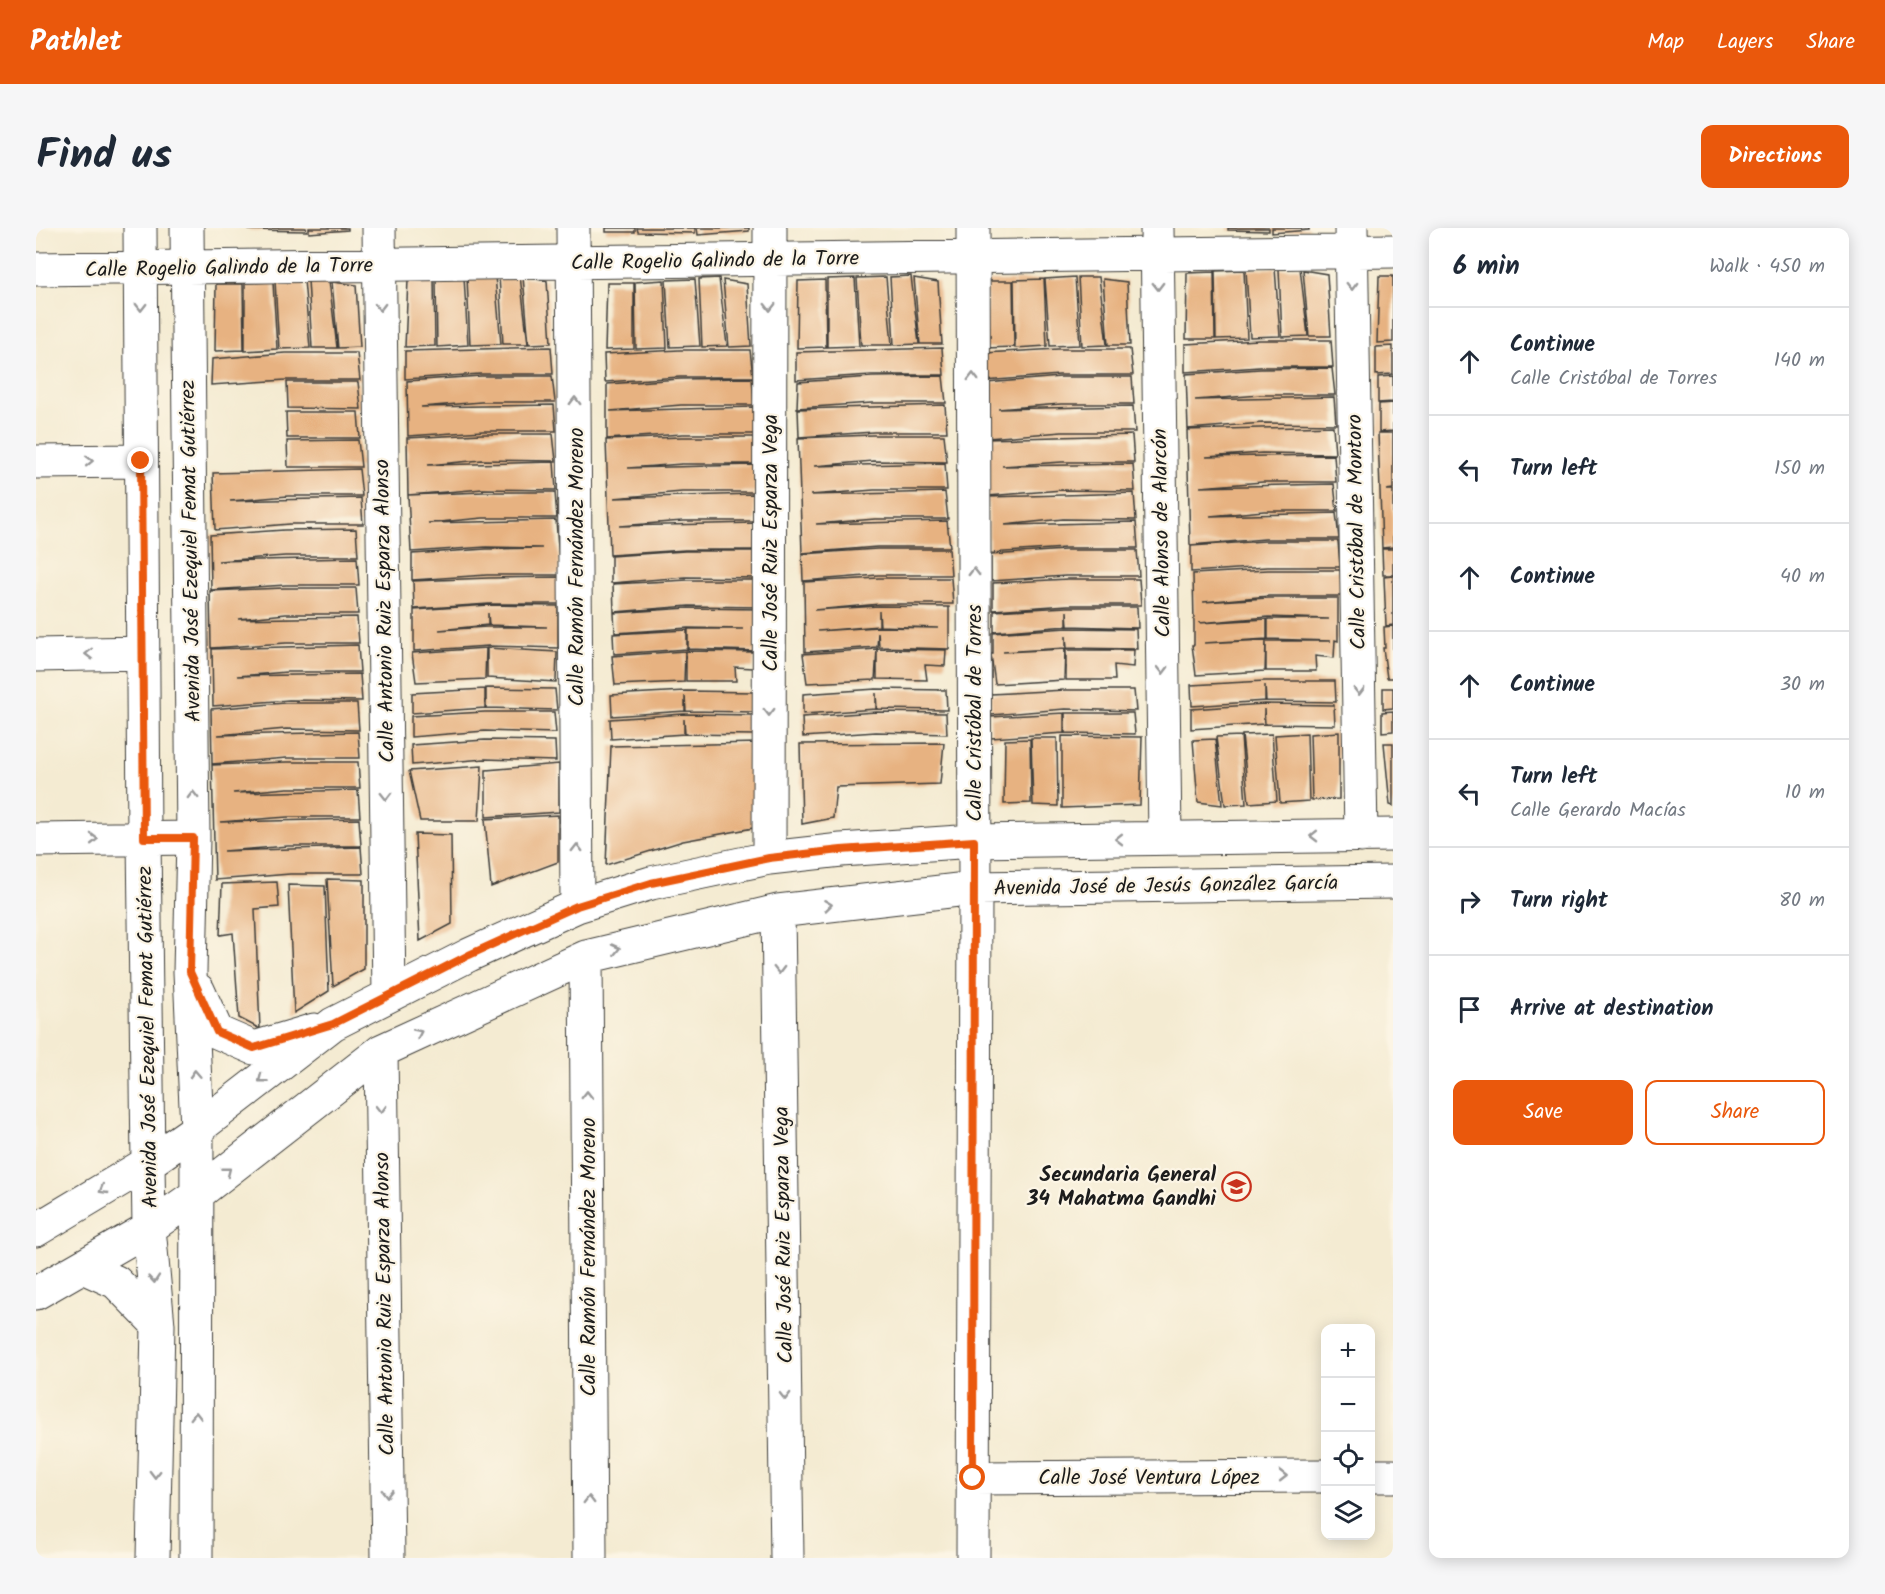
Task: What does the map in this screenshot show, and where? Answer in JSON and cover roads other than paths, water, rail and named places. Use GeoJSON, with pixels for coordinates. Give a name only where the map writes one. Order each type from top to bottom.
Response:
{"type":"FeatureCollection","features":[{"type":"Feature","properties":{"kind":"street","name":"Avenida José Ezequiel Femat Gutiérrez"},"geometry":{"type":"LineString","coordinates":[[140,228],[149,1228],[158,1325],[153,1558]]}},
{"type":"Feature","properties":{"kind":"street","name":"Avenida José Ezequiel Femat Gutiérrez"},"geometry":{"type":"LineString","coordinates":[[188,228],[193,838],[190,972],[197,1129],[196,1558]]}},
{"type":"Feature","properties":{"kind":"street","name":"Calle Antonio Ruiz Esparza Alonso"},"geometry":{"type":"LineString","coordinates":[[379,228],[389,995]]}},
{"type":"Feature","properties":{"kind":"street","name":"Calle Ramón Fernández Moreno"},"geometry":{"type":"LineString","coordinates":[[573,228],[577,906]]}},
{"type":"Feature","properties":{"kind":"street","name":"Calle Rogelio Galindo de la Torre"},"geometry":{"type":"LineString","coordinates":[[36,269],[574,262],[771,244],[1351,240],[1393,251]]}},
{"type":"Feature","properties":{"kind":"street","name":"Calle Cristóbal de Montoro"},"geometry":{"type":"LineString","coordinates":[[1351,240],[1361,836]]}},
{"type":"Feature","properties":{"kind":"street","name":"Calle Alonso de Alarcón"},"geometry":{"type":"LineString","coordinates":[[1158,241],[1165,838]]}},
{"type":"Feature","properties":{"kind":"street","name":"Calle Cristóbal de Torres"},"geometry":{"type":"LineString","coordinates":[[973,242],[975,888],[973,1558]]}},
{"type":"Feature","properties":{"kind":"street","name":"Calle José Ruiz Esparza Vega"},"geometry":{"type":"LineString","coordinates":[[769,858],[771,244]]}},
{"type":"Feature","properties":{"kind":"street"},"geometry":{"type":"LineString","coordinates":[[36,462],[141,461]]}},
{"type":"Feature","properties":{"kind":"street"},"geometry":{"type":"LineString","coordinates":[[36,655],[143,653]]}},
{"type":"Feature","properties":{"kind":"street"},"geometry":{"type":"LineString","coordinates":[[36,1230],[148,1163],[197,1129],[333,1024],[469,955],[577,906],[651,883],[769,858],[841,850],[974,841],[1393,835]]}},
{"type":"Feature","properties":{"kind":"street"},"geometry":{"type":"LineString","coordinates":[[36,840],[193,838]]}},
{"type":"Feature","properties":{"kind":"street","name":"Avenida José de Jesús González García"},"geometry":{"type":"LineString","coordinates":[[36,1293],[149,1228],[196,1195],[381,1051],[586,957],[778,911],[975,888],[1393,882]]}},
{"type":"Feature","properties":{"kind":"street","name":"Calle José Ruiz Esparza Vega"},"geometry":{"type":"LineString","coordinates":[[778,911],[787,1558]]}},
{"type":"Feature","properties":{"kind":"street","name":"Calle Ramón Fernández Moreno"},"geometry":{"type":"LineString","coordinates":[[586,957],[590,1558]]}},
{"type":"Feature","properties":{"kind":"street"},"geometry":{"type":"LineString","coordinates":[[190,972],[217,1032],[254,1048],[333,1024]]}},
{"type":"Feature","properties":{"kind":"street","name":"Calle Antonio Ruiz Esparza Alonso"},"geometry":{"type":"LineString","coordinates":[[381,1051],[388,1558]]}},
{"type":"Feature","properties":{"kind":"street"},"geometry":{"type":"LineString","coordinates":[[83,1267],[116,1282],[158,1325]]}},
{"type":"Feature","properties":{"kind":"street","name":"Calle José Ventura López"},"geometry":{"type":"LineString","coordinates":[[973,1478],[1321,1476]]}},
{"type":"Feature","properties":{"kind":"street"},"geometry":{"type":"LineString","coordinates":[[1375,1476],[1393,1476]]}},
{"type":"Feature","properties":{"kind":"place","name":"Secundaria General 34 Mahatma Gandhi"},"geometry":{"type":"Point","coordinates":[1237,1186]}}]}
